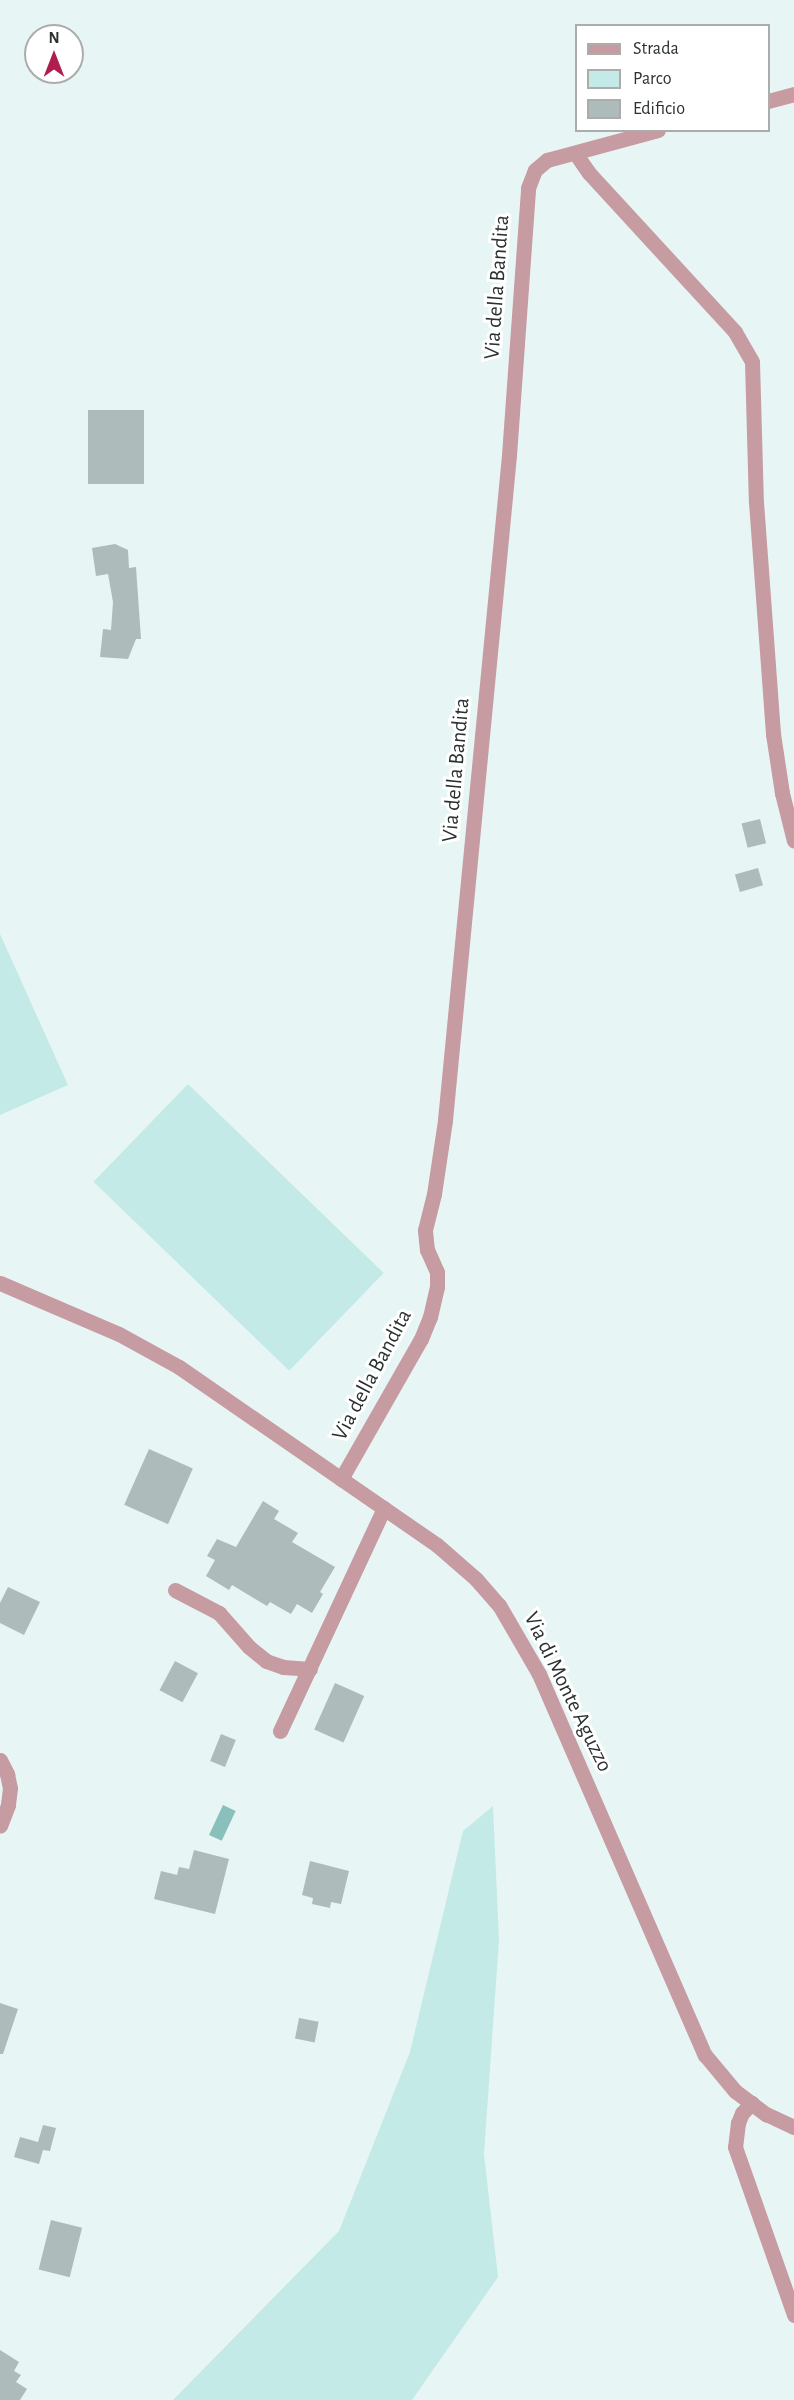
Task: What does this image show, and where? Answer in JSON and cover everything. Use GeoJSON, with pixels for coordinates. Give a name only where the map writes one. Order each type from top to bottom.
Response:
{"type":"FeatureCollection","features":[{"type":"Feature","properties":{"kind":"street"},"geometry":{"type":"LineString","coordinates":[[770,100],[794,94]]}},
{"type":"Feature","properties":{"kind":"street","name":"Via della Bandita"},"geometry":{"type":"LineString","coordinates":[[341,1479],[421,1339],[430,1317],[437,1287],[437,1272],[427,1250],[425,1230],[434,1194],[446,1108],[509,455],[526,199],[531,179],[540,164],[555,157],[651,132]]}},
{"type":"Feature","properties":{"kind":"street"},"geometry":{"type":"LineString","coordinates":[[575,153],[589,173],[735,332],[744,343],[752,362],[756,502],[772,725],[782,792],[794,841]]}},
{"type":"Feature","properties":{"kind":"street","name":"Via di Monte Aguzzo"},"geometry":{"type":"LineString","coordinates":[[0,1283],[99,1324],[159,1355],[384,1508],[457,1561],[492,1595],[539,1674],[705,2055],[728,2085],[774,2118],[794,2127]]}},
{"type":"Feature","properties":{"kind":"street"},"geometry":{"type":"LineString","coordinates":[[280,1731],[384,1508]]}},
{"type":"Feature","properties":{"kind":"street"},"geometry":{"type":"LineString","coordinates":[[175,1590],[219,1613],[249,1647],[266,1661],[283,1667],[310,1669]]}},
{"type":"Feature","properties":{"kind":"street"},"geometry":{"type":"LineString","coordinates":[[0,1760],[9,1781],[9,1795],[0,1826]]}},
{"type":"Feature","properties":{"kind":"street"},"geometry":{"type":"LineString","coordinates":[[752,2103],[742,2113],[738,2123],[735,2147],[794,2315]]}},
{"type":"Feature","properties":{"kind":"green space"},"geometry":{"type":"Polygon","coordinates":[[[0,934],[68,1085],[0,1115],[0,934]]]}},
{"type":"Feature","properties":{"kind":"green space"},"geometry":{"type":"Polygon","coordinates":[[[188,1084],[384,1273],[289,1371],[94,1182],[188,1084]]]}},
{"type":"Feature","properties":{"kind":"green space"},"geometry":{"type":"Polygon","coordinates":[[[493,1806],[499,1940],[484,2154],[498,2277],[412,2400],[173,2400],[339,2231],[410,2052],[463,1831],[493,1806]]]}},
{"type":"Feature","properties":{"kind":"shaded area"},"geometry":{"type":"Polygon","coordinates":[[[223,1805],[236,1811],[222,1841],[209,1835],[223,1805]]]}},
{"type":"Feature","properties":{"kind":"building"},"geometry":{"type":"Polygon","coordinates":[[[88,410],[144,410],[144,484],[88,484],[88,410]]]}},
{"type":"Feature","properties":{"kind":"building"},"geometry":{"type":"Polygon","coordinates":[[[115,544],[128,550],[129,568],[136,567],[141,639],[136,639],[128,659],[100,657],[103,629],[111,630],[113,602],[108,574],[96,576],[92,548],[115,544]]]}},
{"type":"Feature","properties":{"kind":"building"},"geometry":{"type":"Polygon","coordinates":[[[760,819],[766,843],[748,848],[742,824],[760,819]]]}},
{"type":"Feature","properties":{"kind":"building"},"geometry":{"type":"Polygon","coordinates":[[[758,868],[763,885],[740,892],[735,875],[758,868]]]}},
{"type":"Feature","properties":{"kind":"building"},"geometry":{"type":"Polygon","coordinates":[[[149,1449],[193,1469],[168,1524],[124,1505],[149,1449]]]}},
{"type":"Feature","properties":{"kind":"building"},"geometry":{"type":"Polygon","coordinates":[[[263,1501],[279,1511],[274,1519],[298,1533],[292,1542],[335,1567],[320,1592],[323,1594],[312,1613],[297,1604],[291,1614],[270,1602],[267,1606],[232,1585],[229,1590],[206,1576],[215,1560],[207,1556],[217,1539],[236,1547],[263,1501]]]}},
{"type":"Feature","properties":{"kind":"building"},"geometry":{"type":"Polygon","coordinates":[[[8,1587],[40,1602],[24,1635],[0,1623],[0,1603],[8,1587]]]}},
{"type":"Feature","properties":{"kind":"building"},"geometry":{"type":"Polygon","coordinates":[[[175,1661],[198,1673],[182,1702],[160,1690],[175,1661]]]}},
{"type":"Feature","properties":{"kind":"building"},"geometry":{"type":"Polygon","coordinates":[[[335,1683],[364,1696],[343,1743],[314,1730],[335,1683]]]}},
{"type":"Feature","properties":{"kind":"building"},"geometry":{"type":"Polygon","coordinates":[[[221,1734],[236,1740],[225,1767],[210,1761],[221,1734]]]}},
{"type":"Feature","properties":{"kind":"building"},"geometry":{"type":"Polygon","coordinates":[[[194,1850],[229,1859],[215,1914],[154,1899],[161,1871],[177,1875],[179,1867],[189,1869],[194,1850]]]}},
{"type":"Feature","properties":{"kind":"building"},"geometry":{"type":"Polygon","coordinates":[[[310,1861],[349,1871],[341,1904],[331,1902],[330,1908],[312,1904],[313,1898],[302,1895],[310,1861]]]}},
{"type":"Feature","properties":{"kind":"building"},"geometry":{"type":"Polygon","coordinates":[[[0,2003],[18,2009],[3,2054],[0,2054],[0,2003]]]}},
{"type":"Feature","properties":{"kind":"building"},"geometry":{"type":"Polygon","coordinates":[[[299,2018],[319,2022],[315,2042],[295,2039],[299,2018]]]}},
{"type":"Feature","properties":{"kind":"building"},"geometry":{"type":"Polygon","coordinates":[[[43,2125],[56,2128],[50,2151],[43,2150],[39,2164],[14,2157],[20,2137],[38,2142],[43,2125]]]}},
{"type":"Feature","properties":{"kind":"building"},"geometry":{"type":"Polygon","coordinates":[[[51,2220],[82,2228],[70,2277],[39,2269],[51,2220]]]}},
{"type":"Feature","properties":{"kind":"building"},"geometry":{"type":"Polygon","coordinates":[[[0,2350],[19,2362],[14,2371],[21,2375],[16,2382],[27,2389],[20,2400],[0,2400],[0,2350]]]}}]}
